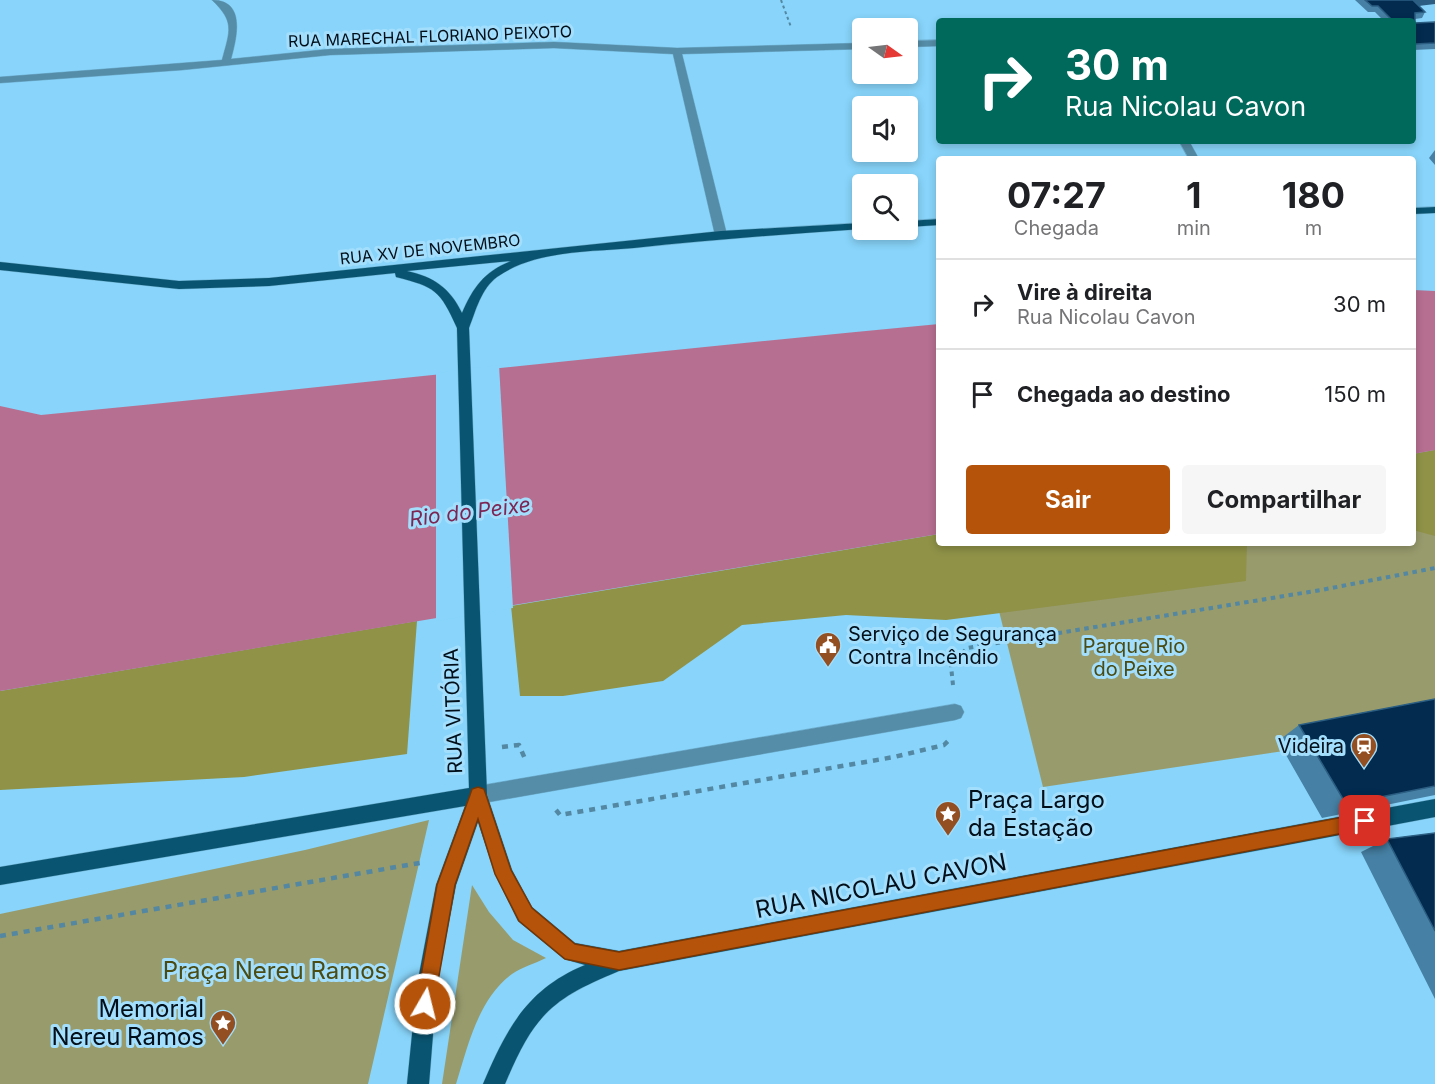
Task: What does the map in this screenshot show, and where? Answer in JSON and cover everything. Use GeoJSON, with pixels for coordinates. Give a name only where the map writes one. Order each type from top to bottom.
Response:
{"type":"FeatureCollection","features":[{"type":"Feature","properties":{"kind":"main road"},"geometry":{"type":"LineString","coordinates":[[1416,211],[1435,210]]}},
{"type":"Feature","properties":{"kind":"main road"},"geometry":{"type":"LineString","coordinates":[[918,223],[936,222]]}},
{"type":"Feature","properties":{"kind":"main road","name":"RUA XV DE NOVEMBRO"},"geometry":{"type":"LineString","coordinates":[[0,266],[179,285],[269,282],[721,235],[852,227]]}},
{"type":"Feature","properties":{"kind":"main road","name":"RUA VITÓRIA"},"geometry":{"type":"LineString","coordinates":[[463,328],[473,300],[485,281],[509,265],[535,256]]}},
{"type":"Feature","properties":{"kind":"main road","name":"RUA VITÓRIA"},"geometry":{"type":"LineString","coordinates":[[382,271],[417,276],[440,287],[452,303],[463,328],[464,349],[478,795],[446,885],[427,985],[418,1084]]}},
{"type":"Feature","properties":{"kind":"main road"},"geometry":{"type":"LineString","coordinates":[[0,876],[478,795]]}},
{"type":"Feature","properties":{"kind":"main road","name":"RUA NICOLAU CAVON"},"geometry":{"type":"LineString","coordinates":[[478,795],[504,874],[525,915],[571,952],[619,961]]}},
{"type":"Feature","properties":{"kind":"main road","name":"RUA NICOLAU CAVON"},"geometry":{"type":"LineString","coordinates":[[494,1084],[517,1033],[538,1006],[562,986],[619,961],[1435,808]]}},
{"type":"Feature","properties":{"kind":"street"},"geometry":{"type":"LineString","coordinates":[[216,0],[224,3],[232,18],[235,31],[226,62]]}},
{"type":"Feature","properties":{"kind":"street"},"geometry":{"type":"LineString","coordinates":[[918,44],[936,43]]}},
{"type":"Feature","properties":{"kind":"street","name":"RUA MARECHAL FLORIANO PEIXOTO"},"geometry":{"type":"LineString","coordinates":[[0,80],[182,67],[330,52],[554,45],[677,51],[852,46]]}},
{"type":"Feature","properties":{"kind":"street"},"geometry":{"type":"LineString","coordinates":[[677,51],[721,235]]}},
{"type":"Feature","properties":{"kind":"street"},"geometry":{"type":"LineString","coordinates":[[478,795],[955,712]]}},
{"type":"Feature","properties":{"kind":"path"},"geometry":{"type":"LineString","coordinates":[[0,936],[429,861]]}},
{"type":"Feature","properties":{"kind":"green space","name":"Parque Rio do Peixe"},"geometry":{"type":"Polygon","coordinates":[[[1435,450],[1435,711],[1284,751],[1043,787],[983,546],[1416,546],[1416,453],[1435,450]]]}},
{"type":"Feature","properties":{"kind":"green space"},"geometry":{"type":"Polygon","coordinates":[[[1435,450],[1435,536],[1416,531],[1416,453],[1435,450]]]}},
{"type":"Feature","properties":{"kind":"green space"},"geometry":{"type":"Polygon","coordinates":[[[936,535],[936,546],[1247,546],[1246,581],[946,620],[846,615],[742,625],[663,681],[563,696],[520,696],[511,606],[936,535]]]}},
{"type":"Feature","properties":{"kind":"green space"},"geometry":{"type":"Polygon","coordinates":[[[417,621],[407,754],[244,777],[0,790],[0,691],[417,621]]]}},
{"type":"Feature","properties":{"kind":"green space","name":"Praça Nereu Ramos"},"geometry":{"type":"Polygon","coordinates":[[[429,820],[368,1084],[0,1084],[0,914],[305,850],[429,820]]]}},
{"type":"Feature","properties":{"kind":"green space"},"geometry":{"type":"Polygon","coordinates":[[[472,885],[489,912],[513,940],[546,958],[512,974],[500,984],[476,1024],[456,1084],[442,1084],[472,885]]]}},
{"type":"Feature","properties":{"kind":"water"},"geometry":{"type":"Polygon","coordinates":[[[1416,290],[1435,291],[1435,450],[1416,453],[1416,290]]]}},
{"type":"Feature","properties":{"kind":"water","name":"Rio do Peixe"},"geometry":{"type":"Polygon","coordinates":[[[936,324],[936,535],[0,691],[0,406],[41,415],[936,324]]]}},
{"type":"Feature","properties":{"kind":"pier"},"geometry":{"type":"Polygon","coordinates":[[[499,365],[513,608],[436,621],[436,373],[499,365]]]}},
{"type":"Feature","properties":{"kind":"building"},"geometry":{"type":"Polygon","coordinates":[[[1365,0],[1425,0],[1414,1],[1425,12],[1415,13],[1415,18],[1390,18],[1378,6],[1372,6],[1365,0]]]}},
{"type":"Feature","properties":{"kind":"building"},"geometry":{"type":"Polygon","coordinates":[[[1435,22],[1435,43],[1416,44],[1416,23],[1435,22]]]}},
{"type":"Feature","properties":{"kind":"building","name":"Videira"},"geometry":{"type":"Polygon","coordinates":[[[1435,699],[1435,786],[1346,804],[1299,725],[1435,699]]]}},
{"type":"Feature","properties":{"kind":"building"},"geometry":{"type":"Polygon","coordinates":[[[1435,833],[1435,931],[1387,839],[1435,833]]]}},
{"type":"Feature","properties":{"kind":"place","name":"Serviço de Segurança Contra Incêndio"},"geometry":{"type":"Point","coordinates":[828,668]}},
{"type":"Feature","properties":{"kind":"place","name":"Videira"},"geometry":{"type":"Point","coordinates":[1364,769]}},
{"type":"Feature","properties":{"kind":"place","name":"Praça Largo da Estação"},"geometry":{"type":"Point","coordinates":[948,837]}},
{"type":"Feature","properties":{"kind":"place","name":"Memorial Nereu Ramos"},"geometry":{"type":"Point","coordinates":[223,1046]}},
{"type":"Feature","properties":{"kind":"route"},"geometry":{"type":"LineString","coordinates":[[425,1004],[446,885],[478,795],[504,874],[525,915],[571,952],[619,961],[1365,821]]}}]}
